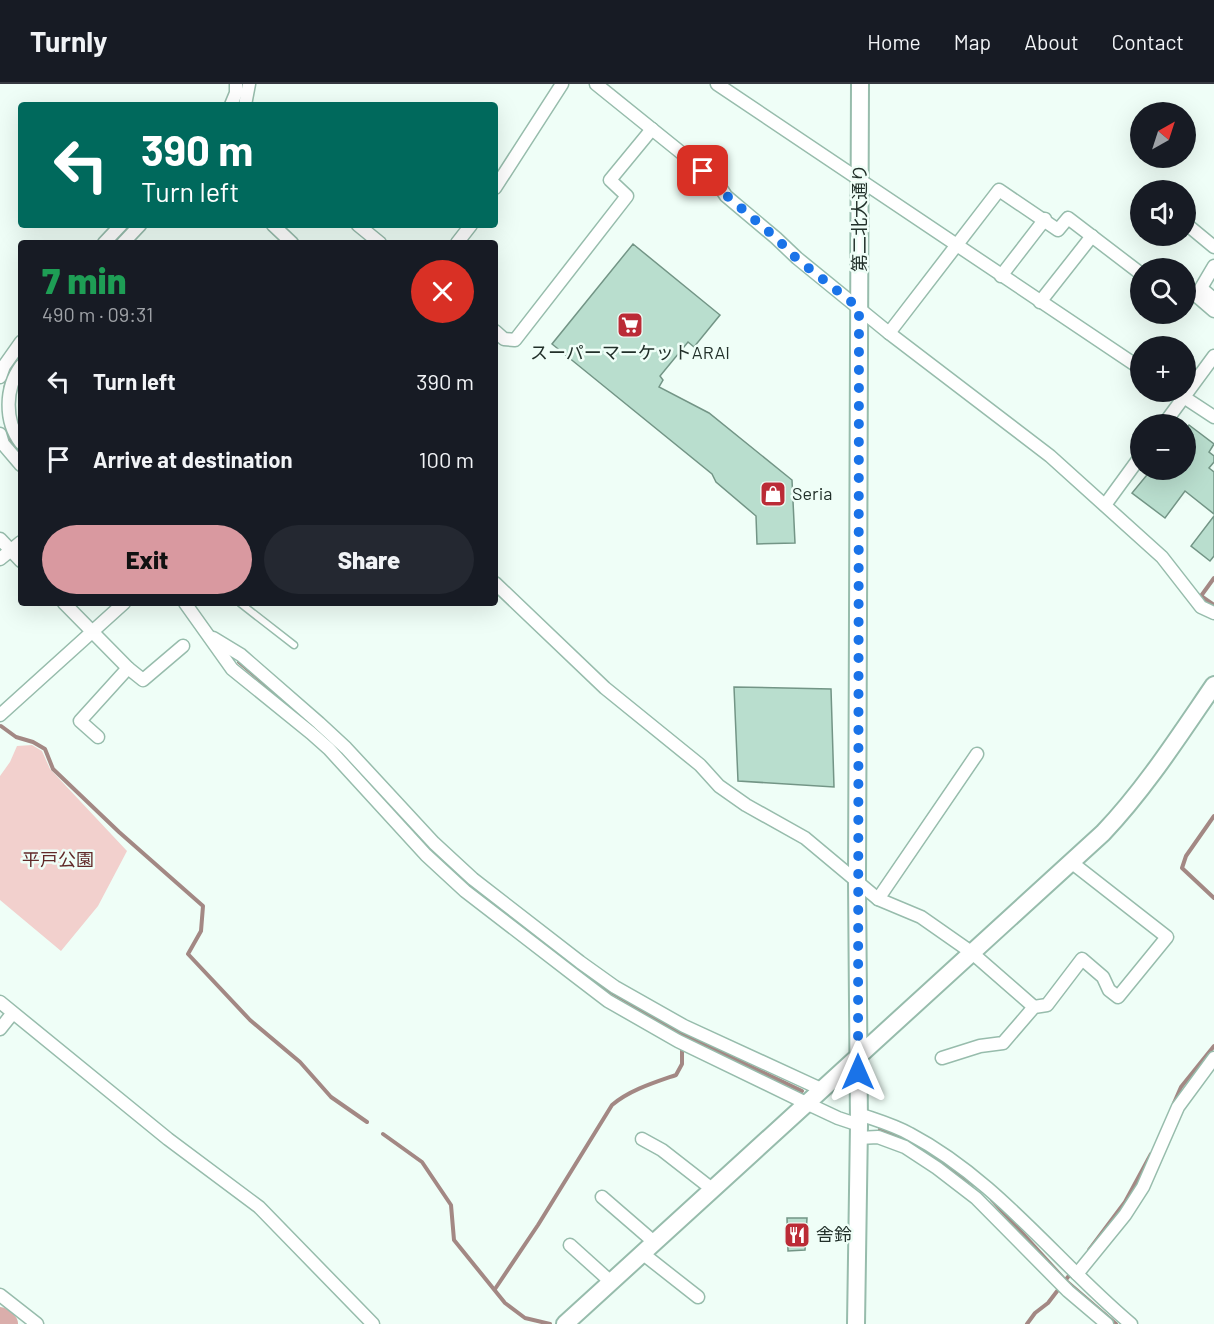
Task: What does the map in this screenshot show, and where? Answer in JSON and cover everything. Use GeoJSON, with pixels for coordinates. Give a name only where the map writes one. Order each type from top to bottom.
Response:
{"type":"FeatureCollection","features":[{"type":"Feature","properties":{"kind":"street"},"geometry":{"type":"LineString","coordinates":[[232,102],[236,93],[236,84]]}},
{"type":"Feature","properties":{"kind":"street"},"geometry":{"type":"LineString","coordinates":[[246,102],[249,84]]}},
{"type":"Feature","properties":{"kind":"street"},"geometry":{"type":"LineString","coordinates":[[498,183],[562,84]]}},
{"type":"Feature","properties":{"kind":"street"},"geometry":{"type":"LineString","coordinates":[[596,84],[718,184],[726,195],[796,258],[889,333],[1050,456],[1162,557],[1201,607],[1214,613]]}},
{"type":"Feature","properties":{"kind":"street"},"geometry":{"type":"LineString","coordinates":[[717,84],[1130,361]]}},
{"type":"Feature","properties":{"kind":"street","name":"第二北大通り"},"geometry":{"type":"LineString","coordinates":[[856,1324],[859,1126],[857,881],[860,84]]}},
{"type":"Feature","properties":{"kind":"street"},"geometry":{"type":"LineString","coordinates":[[498,334],[504,339],[515,340],[627,196],[610,180],[652,129]]}},
{"type":"Feature","properties":{"kind":"street"},"geometry":{"type":"LineString","coordinates":[[889,333],[999,190],[1045,219],[1058,230],[1068,218],[1130,265]]}},
{"type":"Feature","properties":{"kind":"street"},"geometry":{"type":"LineString","coordinates":[[1001,276],[1045,219]]}},
{"type":"Feature","properties":{"kind":"street"},"geometry":{"type":"LineString","coordinates":[[107,240],[118,228]]}},
{"type":"Feature","properties":{"kind":"street"},"geometry":{"type":"LineString","coordinates":[[126,240],[137,228]]}},
{"type":"Feature","properties":{"kind":"street"},"geometry":{"type":"LineString","coordinates":[[276,228],[289,240]]}},
{"type":"Feature","properties":{"kind":"street"},"geometry":{"type":"LineString","coordinates":[[362,228],[376,240]]}},
{"type":"Feature","properties":{"kind":"street"},"geometry":{"type":"LineString","coordinates":[[459,240],[469,228]]}},
{"type":"Feature","properties":{"kind":"street"},"geometry":{"type":"LineString","coordinates":[[1196,232],[1214,247]]}},
{"type":"Feature","properties":{"kind":"street"},"geometry":{"type":"LineString","coordinates":[[1040,302],[1092,236]]}},
{"type":"Feature","properties":{"kind":"street"},"geometry":{"type":"LineString","coordinates":[[1214,266],[1202,288],[1214,299]]}},
{"type":"Feature","properties":{"kind":"street"},"geometry":{"type":"LineString","coordinates":[[1196,296],[1214,312]]}},
{"type":"Feature","properties":{"kind":"street"},"geometry":{"type":"LineString","coordinates":[[0,377],[4,366],[18,346]]}},
{"type":"Feature","properties":{"kind":"street"},"geometry":{"type":"LineString","coordinates":[[1196,376],[1214,356]]}},
{"type":"Feature","properties":{"kind":"street"},"geometry":{"type":"LineString","coordinates":[[18,372],[10,389],[8,408],[15,436],[18,440]]}},
{"type":"Feature","properties":{"kind":"street"},"geometry":{"type":"LineString","coordinates":[[1192,402],[1214,417]]}},
{"type":"Feature","properties":{"kind":"street"},"geometry":{"type":"LineString","coordinates":[[0,434],[3,444],[18,462]]}},
{"type":"Feature","properties":{"kind":"street"},"geometry":{"type":"LineString","coordinates":[[1105,505],[1130,471]]}},
{"type":"Feature","properties":{"kind":"street"},"geometry":{"type":"LineString","coordinates":[[0,539],[18,558]]}},
{"type":"Feature","properties":{"kind":"street"},"geometry":{"type":"LineString","coordinates":[[0,559],[18,545]]}},
{"type":"Feature","properties":{"kind":"street"},"geometry":{"type":"LineString","coordinates":[[498,585],[605,688],[700,765],[719,786],[746,805],[805,838],[878,900],[921,917],[972,952],[1034,1007]]}},
{"type":"Feature","properties":{"kind":"street"},"geometry":{"type":"LineString","coordinates":[[67,606],[143,681],[183,646]]}},
{"type":"Feature","properties":{"kind":"street"},"geometry":{"type":"LineString","coordinates":[[0,715],[121,606]]}},
{"type":"Feature","properties":{"kind":"street"},"geometry":{"type":"LineString","coordinates":[[187,606],[208,636],[241,655],[346,748],[470,885],[608,1001],[678,1041],[878,1137],[904,1147],[937,1168],[976,1198],[1068,1292],[1107,1324]]}},
{"type":"Feature","properties":{"kind":"street"},"geometry":{"type":"LineString","coordinates":[[98,737],[80,721],[128,668]]}},
{"type":"Feature","properties":{"kind":"street"},"geometry":{"type":"LineString","coordinates":[[565,1324],[1122,813],[1179,737],[1214,685]]}},
{"type":"Feature","properties":{"kind":"street"},"geometry":{"type":"LineString","coordinates":[[878,900],[977,754]]}},
{"type":"Feature","properties":{"kind":"street"},"geometry":{"type":"LineString","coordinates":[[942,1058],[980,1046],[1003,1043],[1034,1007],[1047,1005],[1082,959],[1103,977],[1109,990],[1118,997],[1167,937],[1071,862]]}},
{"type":"Feature","properties":{"kind":"street"},"geometry":{"type":"LineString","coordinates":[[470,885],[615,987],[684,1026],[821,1089]]}},
{"type":"Feature","properties":{"kind":"street"},"geometry":{"type":"LineString","coordinates":[[0,1002],[168,1139],[259,1207],[373,1324]]}},
{"type":"Feature","properties":{"kind":"street"},"geometry":{"type":"LineString","coordinates":[[0,1029],[12,1014]]}},
{"type":"Feature","properties":{"kind":"street"},"geometry":{"type":"LineString","coordinates":[[1077,1274],[1125,1215],[1143,1187],[1178,1107],[1214,1058]]}},
{"type":"Feature","properties":{"kind":"street"},"geometry":{"type":"LineString","coordinates":[[859,1126],[909,1133],[954,1161],[986,1185],[1131,1324]]}},
{"type":"Feature","properties":{"kind":"street"},"geometry":{"type":"LineString","coordinates":[[642,1139],[662,1150],[712,1189]]}},
{"type":"Feature","properties":{"kind":"street"},"geometry":{"type":"LineString","coordinates":[[602,1197],[648,1248],[698,1297]]}},
{"type":"Feature","properties":{"kind":"street"},"geometry":{"type":"LineString","coordinates":[[1031,1253],[1043,1242]]}},
{"type":"Feature","properties":{"kind":"street"},"geometry":{"type":"LineString","coordinates":[[570,1245],[611,1282]]}},
{"type":"Feature","properties":{"kind":"street"},"geometry":{"type":"LineString","coordinates":[[0,1295],[37,1324]]}},
{"type":"Feature","properties":{"kind":"lane"},"geometry":{"type":"LineString","coordinates":[[244,606],[294,645]]}},
{"type":"Feature","properties":{"kind":"green space","name":"平戸公園"},"geometry":{"type":"Polygon","coordinates":[[[32,745],[42,751],[50,769],[127,851],[98,906],[61,951],[0,900],[0,776],[17,746],[32,745]]]}},
{"type":"Feature","properties":{"kind":"building"},"geometry":{"type":"Polygon","coordinates":[[[633,244],[720,315],[694,347],[688,342],[660,376],[663,380],[659,387],[709,413],[792,480],[795,543],[757,544],[756,516],[716,482],[712,474],[552,344],[633,244]]]}},
{"type":"Feature","properties":{"kind":"building"},"geometry":{"type":"Polygon","coordinates":[[[1196,430],[1214,444],[1209,452],[1214,456],[1214,462],[1209,468],[1214,472],[1214,514],[1185,491],[1165,518],[1132,493],[1143,480],[1196,480],[1196,430]]]}},
{"type":"Feature","properties":{"kind":"building"},"geometry":{"type":"Polygon","coordinates":[[[1214,516],[1214,556],[1210,561],[1191,546],[1214,516]]]}},
{"type":"Feature","properties":{"kind":"building"},"geometry":{"type":"Polygon","coordinates":[[[734,687],[831,689],[834,787],[738,781],[734,687]]]}},
{"type":"Feature","properties":{"kind":"building"},"geometry":{"type":"Polygon","coordinates":[[[787,1218],[807,1218],[805,1250],[788,1251],[787,1218]]]}},
{"type":"Feature","properties":{"kind":"waterway"},"geometry":{"type":"LineString","coordinates":[[12,364],[5,387],[4,411],[9,434],[18,451]]}},
{"type":"Feature","properties":{"kind":"waterway"},"geometry":{"type":"LineString","coordinates":[[1214,578],[1201,596],[1214,605]]}},
{"type":"Feature","properties":{"kind":"waterway"},"geometry":{"type":"LineString","coordinates":[[239,662],[300,714]]}},
{"type":"Feature","properties":{"kind":"waterway"},"geometry":{"type":"LineString","coordinates":[[1,726],[16,737],[33,742],[45,749],[53,769],[119,832],[203,906],[201,931],[188,954],[250,1020],[300,1062],[331,1097],[367,1122]]}},
{"type":"Feature","properties":{"kind":"waterway"},"geometry":{"type":"LineString","coordinates":[[321,733],[352,764]]}},
{"type":"Feature","properties":{"kind":"waterway"},"geometry":{"type":"LineString","coordinates":[[1214,816],[1186,856],[1182,868],[1214,898]]}},
{"type":"Feature","properties":{"kind":"waterway"},"geometry":{"type":"LineString","coordinates":[[471,885],[576,969],[611,992],[682,1034],[802,1091]]}},
{"type":"Feature","properties":{"kind":"waterway"},"geometry":{"type":"LineString","coordinates":[[495,1289],[538,1225],[612,1105],[634,1091],[676,1075],[682,1064],[682,1046]]}},
{"type":"Feature","properties":{"kind":"waterway"},"geometry":{"type":"LineString","coordinates":[[1174,1103],[1181,1087],[1214,1046]]}},
{"type":"Feature","properties":{"kind":"waterway"},"geometry":{"type":"LineString","coordinates":[[880,1129],[916,1146],[975,1185]]}},
{"type":"Feature","properties":{"kind":"waterway"},"geometry":{"type":"LineString","coordinates":[[383,1134],[422,1162],[451,1205],[454,1240],[505,1303],[525,1318],[550,1324]]}},
{"type":"Feature","properties":{"kind":"waterway"},"geometry":{"type":"LineString","coordinates":[[1089,1250],[1125,1202],[1151,1154]]}},
{"type":"Feature","properties":{"kind":"waterway"},"geometry":{"type":"LineString","coordinates":[[992,1200],[1065,1280],[1116,1324]]}},
{"type":"Feature","properties":{"kind":"waterway"},"geometry":{"type":"LineString","coordinates":[[1027,1324],[1035,1313],[1048,1303],[1071,1273]]}},
{"type":"Feature","properties":{"kind":"waterway"},"geometry":{"type":"LineString","coordinates":[[0,1319],[6,1324]]}},
{"type":"Feature","properties":{"kind":"place","name":"スーパーマーケットARAI"},"geometry":{"type":"Point","coordinates":[630,325]}},
{"type":"Feature","properties":{"kind":"place","name":"Seria"},"geometry":{"type":"Point","coordinates":[773,494]}},
{"type":"Feature","properties":{"kind":"place","name":"舎鈴"},"geometry":{"type":"Point","coordinates":[797,1235]}},
{"type":"Feature","properties":{"kind":"route"},"geometry":{"type":"LineString","coordinates":[[703,171],[718,184],[726,195],[796,258],[859,308],[858,1072]]}}]}
